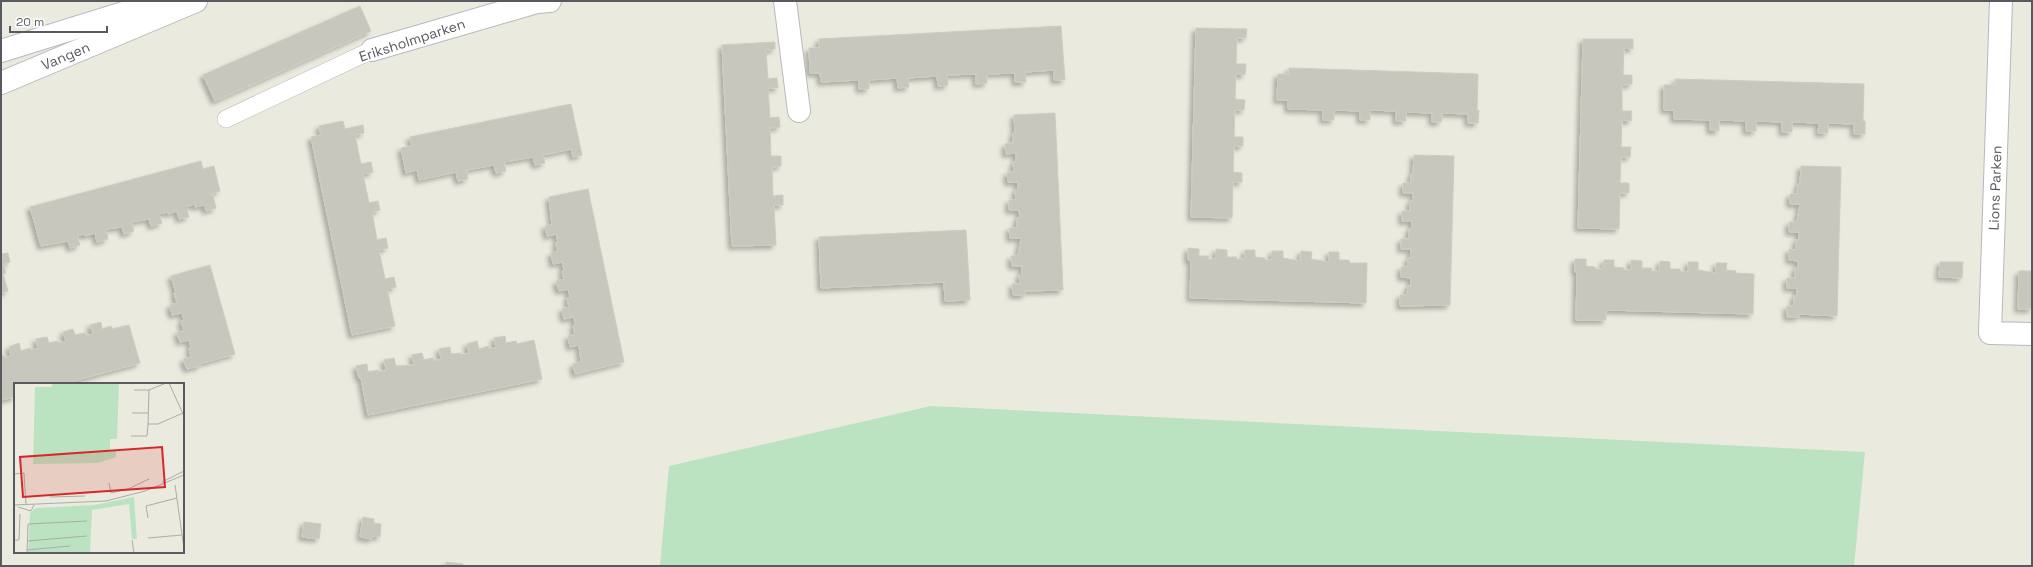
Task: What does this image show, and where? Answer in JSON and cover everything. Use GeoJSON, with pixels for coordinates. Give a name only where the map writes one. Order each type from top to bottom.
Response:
{"type":"FeatureCollection","features":[{"type":"Feature","properties":{"kind":"street","name":"Vangen"},"geometry":{"type":"LineString","coordinates":[[1,51],[162,1]]}},
{"type":"Feature","properties":{"kind":"street","name":"Vangen"},"geometry":{"type":"LineString","coordinates":[[1,83],[196,1]]}},
{"type":"Feature","properties":{"kind":"street","name":"Eriksholmparken"},"geometry":{"type":"LineString","coordinates":[[372,50],[541,1]]}},
{"type":"Feature","properties":{"kind":"street"},"geometry":{"type":"LineString","coordinates":[[785,1],[799,111]]}},
{"type":"Feature","properties":{"kind":"street","name":"Lions Parken"},"geometry":{"type":"LineString","coordinates":[[2001,1],[1990,333],[2032,334]]}},
{"type":"Feature","properties":{"kind":"lane","name":"Eriksholmparken"},"geometry":{"type":"LineString","coordinates":[[226,119],[372,50]]}},
{"type":"Feature","properties":{"kind":"green space"},"geometry":{"type":"Polygon","coordinates":[[[931,406],[1865,452],[1854,566],[660,566],[669,466],[931,406]]]}},
{"type":"Feature","properties":{"kind":"building"},"geometry":{"type":"Polygon","coordinates":[[[360,6],[371,31],[215,101],[203,75],[360,6]]]}},
{"type":"Feature","properties":{"kind":"building"},"geometry":{"type":"Polygon","coordinates":[[[1061,26],[1065,80],[1054,80],[1054,70],[1025,72],[1026,82],[1015,82],[1015,73],[987,74],[987,83],[976,84],[976,74],[947,75],[948,85],[938,86],[937,76],[908,78],[909,87],[898,88],[897,78],[869,80],[869,89],[859,89],[859,80],[821,82],[820,73],[810,73],[809,48],[819,48],[819,39],[1061,26]]]}},
{"type":"Feature","properties":{"kind":"building"},"geometry":{"type":"Polygon","coordinates":[[[1196,28],[1247,29],[1246,38],[1237,38],[1236,64],[1246,64],[1245,75],[1236,74],[1235,99],[1245,100],[1244,110],[1235,110],[1234,137],[1243,137],[1243,146],[1234,146],[1233,172],[1242,173],[1242,182],[1233,182],[1232,218],[1191,217],[1196,28]]]}},
{"type":"Feature","properties":{"kind":"building"},"geometry":{"type":"Polygon","coordinates":[[[1583,39],[1633,39],[1633,49],[1624,48],[1623,75],[1632,75],[1632,84],[1622,85],[1622,111],[1632,111],[1631,121],[1622,120],[1621,147],[1631,147],[1630,157],[1621,157],[1620,183],[1629,183],[1629,193],[1620,193],[1619,229],[1578,228],[1583,39]]]}},
{"type":"Feature","properties":{"kind":"building"},"geometry":{"type":"Polygon","coordinates":[[[775,42],[775,49],[766,50],[768,79],[777,78],[778,88],[768,88],[770,118],[779,117],[780,127],[770,128],[771,156],[781,156],[781,166],[772,167],[773,196],[783,195],[783,205],[774,205],[776,245],[732,246],[722,45],[775,42]]]}},
{"type":"Feature","properties":{"kind":"building"},"geometry":{"type":"Polygon","coordinates":[[[1289,68],[1478,74],[1478,123],[1468,123],[1468,114],[1442,113],[1441,122],[1432,122],[1432,113],[1406,112],[1406,121],[1396,121],[1396,111],[1370,110],[1370,120],[1360,120],[1360,111],[1334,110],[1334,120],[1323,120],[1323,110],[1288,109],[1288,100],[1277,100],[1278,74],[1289,74],[1289,68]]]}},
{"type":"Feature","properties":{"kind":"building"},"geometry":{"type":"Polygon","coordinates":[[[1675,79],[1864,84],[1863,121],[1865,121],[1865,134],[1854,134],[1854,124],[1828,123],[1828,133],[1818,133],[1819,123],[1792,122],[1792,132],[1782,132],[1782,122],[1756,121],[1756,131],[1746,131],[1746,121],[1719,120],[1719,131],[1710,130],[1710,120],[1674,119],[1674,110],[1664,110],[1664,85],[1675,85],[1675,79]]]}},
{"type":"Feature","properties":{"kind":"building"},"geometry":{"type":"Polygon","coordinates":[[[571,104],[582,155],[573,157],[571,149],[543,155],[545,163],[535,165],[533,157],[504,162],[506,171],[496,173],[494,165],[467,170],[468,179],[458,181],[456,172],[419,180],[417,170],[406,173],[401,148],[412,146],[410,137],[571,104]]]}},
{"type":"Feature","properties":{"kind":"building"},"geometry":{"type":"Polygon","coordinates":[[[1055,113],[1063,290],[1025,291],[1025,295],[1013,295],[1012,284],[1020,284],[1019,275],[1022,274],[1022,266],[1012,266],[1011,256],[1018,256],[1021,238],[1010,238],[1009,228],[1017,228],[1017,218],[1020,218],[1019,210],[1009,210],[1009,200],[1016,200],[1015,190],[1018,190],[1018,182],[1008,182],[1007,172],[1014,172],[1013,162],[1016,162],[1016,153],[1006,154],[1005,144],[1013,143],[1013,133],[1015,133],[1014,115],[1055,113]]]}},
{"type":"Feature","properties":{"kind":"building"},"geometry":{"type":"Polygon","coordinates":[[[343,121],[345,129],[363,125],[364,133],[355,135],[361,164],[371,162],[373,172],[363,174],[369,203],[378,201],[380,210],[372,212],[377,240],[386,238],[388,248],[379,250],[385,279],[394,277],[396,287],[387,289],[395,326],[352,335],[311,137],[321,135],[319,126],[343,121]]]}},
{"type":"Feature","properties":{"kind":"building"},"geometry":{"type":"Polygon","coordinates":[[[1414,155],[1454,156],[1450,305],[1400,306],[1400,295],[1407,295],[1408,286],[1411,286],[1411,278],[1401,277],[1401,267],[1408,267],[1408,258],[1411,258],[1411,249],[1401,249],[1401,239],[1409,239],[1409,229],[1412,229],[1412,221],[1402,221],[1402,211],[1410,211],[1410,201],[1413,201],[1413,193],[1403,193],[1403,183],[1411,183],[1414,155]]]}},
{"type":"Feature","properties":{"kind":"building"},"geometry":{"type":"Polygon","coordinates":[[[201,161],[203,169],[214,166],[220,191],[210,194],[211,196],[213,195],[216,208],[206,211],[204,205],[195,207],[194,204],[186,207],[189,217],[179,219],[177,211],[168,214],[168,212],[159,214],[162,223],[151,226],[149,219],[131,222],[134,231],[124,234],[122,227],[106,229],[108,239],[97,242],[95,233],[85,236],[84,234],[77,236],[80,245],[70,248],[68,241],[41,246],[30,207],[201,161]]]}},
{"type":"Feature","properties":{"kind":"building"},"geometry":{"type":"Polygon","coordinates":[[[1801,166],[1841,167],[1837,316],[1799,314],[1799,317],[1787,317],[1787,306],[1794,306],[1794,296],[1797,296],[1797,288],[1787,288],[1787,278],[1795,278],[1795,268],[1798,268],[1798,261],[1789,260],[1789,249],[1796,250],[1796,240],[1799,240],[1799,232],[1789,232],[1789,222],[1797,222],[1800,204],[1790,204],[1790,194],[1797,194],[1798,184],[1800,184],[1801,166]]]}},
{"type":"Feature","properties":{"kind":"building"},"geometry":{"type":"Polygon","coordinates":[[[588,189],[624,362],[575,374],[573,364],[581,362],[579,345],[570,347],[568,336],[575,335],[573,326],[575,325],[574,317],[564,319],[562,309],[569,307],[567,298],[570,297],[568,289],[559,291],[556,281],[564,280],[562,271],[564,270],[562,262],[553,264],[551,253],[557,252],[556,242],[558,242],[556,234],[547,236],[545,226],[552,225],[549,197],[588,189]]]}},
{"type":"Feature","properties":{"kind":"building"},"geometry":{"type":"Polygon","coordinates":[[[966,230],[970,300],[945,301],[944,282],[821,288],[819,237],[966,230]]]}},
{"type":"Feature","properties":{"kind":"building"},"geometry":{"type":"Polygon","coordinates":[[[1188,248],[1199,249],[1199,256],[1209,256],[1208,259],[1216,259],[1216,249],[1227,250],[1227,257],[1237,257],[1236,259],[1245,259],[1245,250],[1255,250],[1255,257],[1265,258],[1265,260],[1272,260],[1272,251],[1283,251],[1283,258],[1300,261],[1301,251],[1312,252],[1311,259],[1329,262],[1329,252],[1339,252],[1339,260],[1349,260],[1350,263],[1367,263],[1366,303],[1190,298],[1191,261],[1188,260],[1188,248]]]}},
{"type":"Feature","properties":{"kind":"building"},"geometry":{"type":"Polygon","coordinates":[[[8,253],[10,262],[3,264],[6,273],[3,274],[8,291],[1,293],[1,254],[8,253]]]}},
{"type":"Feature","properties":{"kind":"building"},"geometry":{"type":"Polygon","coordinates":[[[1575,259],[1586,259],[1586,266],[1595,267],[1595,269],[1603,269],[1604,260],[1614,260],[1614,267],[1624,268],[1623,270],[1631,270],[1631,260],[1642,261],[1642,268],[1652,268],[1651,271],[1659,271],[1660,261],[1670,262],[1670,269],[1680,269],[1680,271],[1688,272],[1688,262],[1698,262],[1698,270],[1716,273],[1716,263],[1727,263],[1726,270],[1736,271],[1736,273],[1754,274],[1753,314],[1606,310],[1606,320],[1576,320],[1577,272],[1575,272],[1575,259]]]}},
{"type":"Feature","properties":{"kind":"building"},"geometry":{"type":"Polygon","coordinates":[[[1940,262],[1963,262],[1962,278],[1939,277],[1940,262]]]}},
{"type":"Feature","properties":{"kind":"building"},"geometry":{"type":"Polygon","coordinates":[[[210,265],[235,354],[187,369],[183,359],[191,357],[189,348],[191,348],[189,340],[180,342],[177,332],[184,331],[181,321],[184,320],[182,313],[172,315],[170,305],[177,303],[171,276],[210,265]]]}},
{"type":"Feature","properties":{"kind":"building"},"geometry":{"type":"Polygon","coordinates":[[[2019,271],[2032,271],[2032,309],[2018,309],[2019,271]]]}},
{"type":"Feature","properties":{"kind":"building"},"geometry":{"type":"Polygon","coordinates":[[[101,322],[102,329],[111,326],[112,329],[129,325],[140,363],[66,383],[14,383],[14,397],[1,400],[1,356],[3,355],[4,358],[11,356],[9,347],[19,343],[21,351],[30,348],[31,350],[38,349],[36,339],[47,337],[49,343],[66,341],[63,332],[73,329],[75,335],[85,333],[86,336],[93,334],[90,325],[101,322]]]}},
{"type":"Feature","properties":{"kind":"building"},"geometry":{"type":"Polygon","coordinates":[[[505,336],[506,343],[516,341],[517,344],[534,340],[542,379],[368,415],[361,378],[359,378],[356,366],[367,364],[368,372],[378,370],[378,372],[386,370],[384,360],[394,358],[396,366],[414,365],[412,355],[422,353],[424,360],[433,358],[434,361],[441,359],[439,349],[450,347],[451,354],[461,353],[461,355],[469,353],[467,344],[477,341],[479,349],[489,346],[489,349],[496,348],[494,338],[505,336]]]}},
{"type":"Feature","properties":{"kind":"building"},"geometry":{"type":"Polygon","coordinates":[[[363,517],[374,519],[374,523],[381,524],[380,537],[373,536],[372,539],[360,537],[363,517]]]}},
{"type":"Feature","properties":{"kind":"building"},"geometry":{"type":"Polygon","coordinates":[[[304,522],[321,524],[319,539],[302,537],[304,522]]]}},
{"type":"Feature","properties":{"kind":"building"},"geometry":{"type":"Polygon","coordinates":[[[446,562],[463,564],[463,566],[446,566],[446,562]]]}}]}
